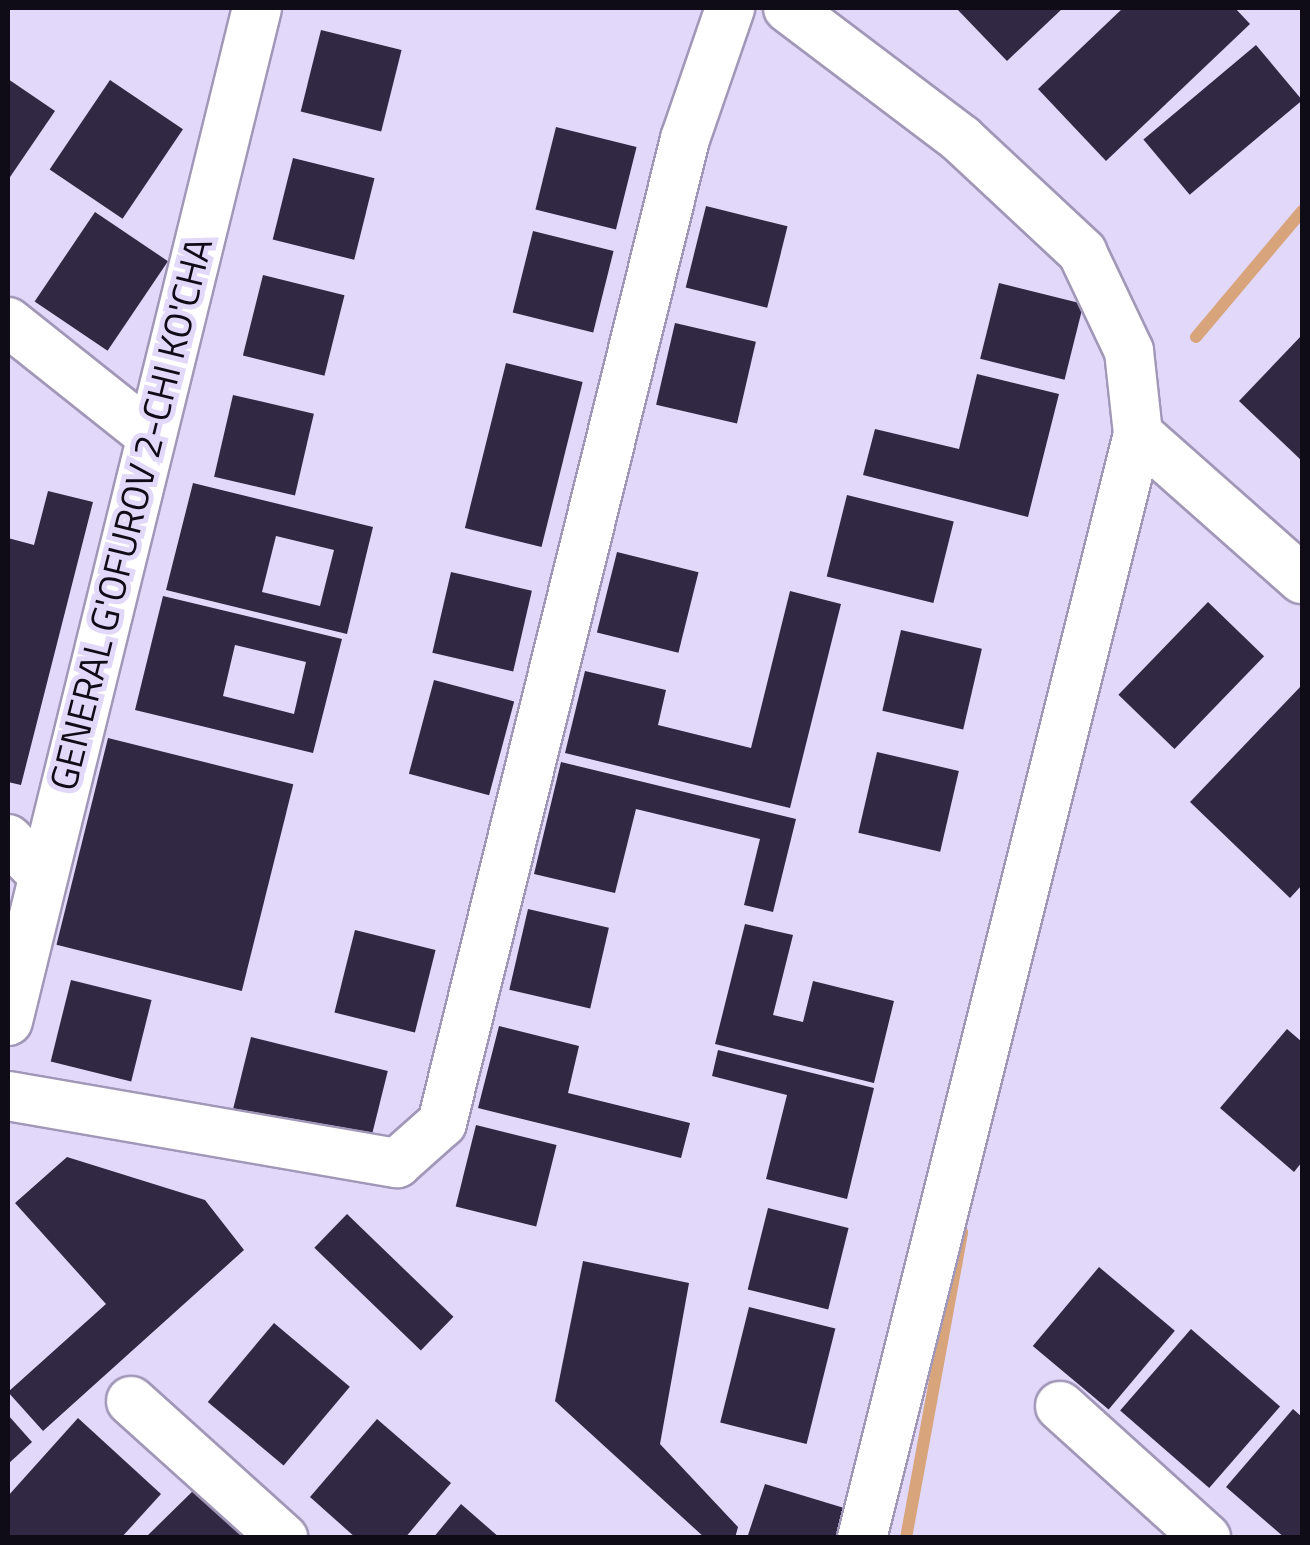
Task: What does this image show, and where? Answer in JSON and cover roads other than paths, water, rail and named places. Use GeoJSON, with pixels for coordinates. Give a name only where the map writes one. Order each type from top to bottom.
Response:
{"type":"FeatureCollection","features":[{"type":"Feature","properties":{"kind":"street","name":"GENERAL G'OFUROV 2-CHI KO'CHA"},"geometry":{"type":"LineString","coordinates":[[8,1021],[257,8]]}},
{"type":"Feature","properties":{"kind":"street"},"geometry":{"type":"LineString","coordinates":[[8,1096],[397,1163],[442,1123],[685,139],[730,8]]}},
{"type":"Feature","properties":{"kind":"street"},"geometry":{"type":"LineString","coordinates":[[788,8],[960,138],[1082,252],[1129,351],[1138,434],[862,1538]]}},
{"type":"Feature","properties":{"kind":"street"},"geometry":{"type":"LineString","coordinates":[[8,322],[150,435]]}},
{"type":"Feature","properties":{"kind":"street"},"geometry":{"type":"LineString","coordinates":[[1138,434],[1302,579]]}},
{"type":"Feature","properties":{"kind":"street"},"geometry":{"type":"LineString","coordinates":[[8,839],[42,874]]}},
{"type":"Feature","properties":{"kind":"street"},"geometry":{"type":"LineString","coordinates":[[131,1400],[283,1538]]}},
{"type":"Feature","properties":{"kind":"street"},"geometry":{"type":"LineString","coordinates":[[1060,1406],[1206,1538]]}},
{"type":"Feature","properties":{"kind":"waterway"},"geometry":{"type":"LineString","coordinates":[[1196,337],[1302,211]]}},
{"type":"Feature","properties":{"kind":"waterway"},"geometry":{"type":"LineString","coordinates":[[906,1538],[962,1232]]}}]}
